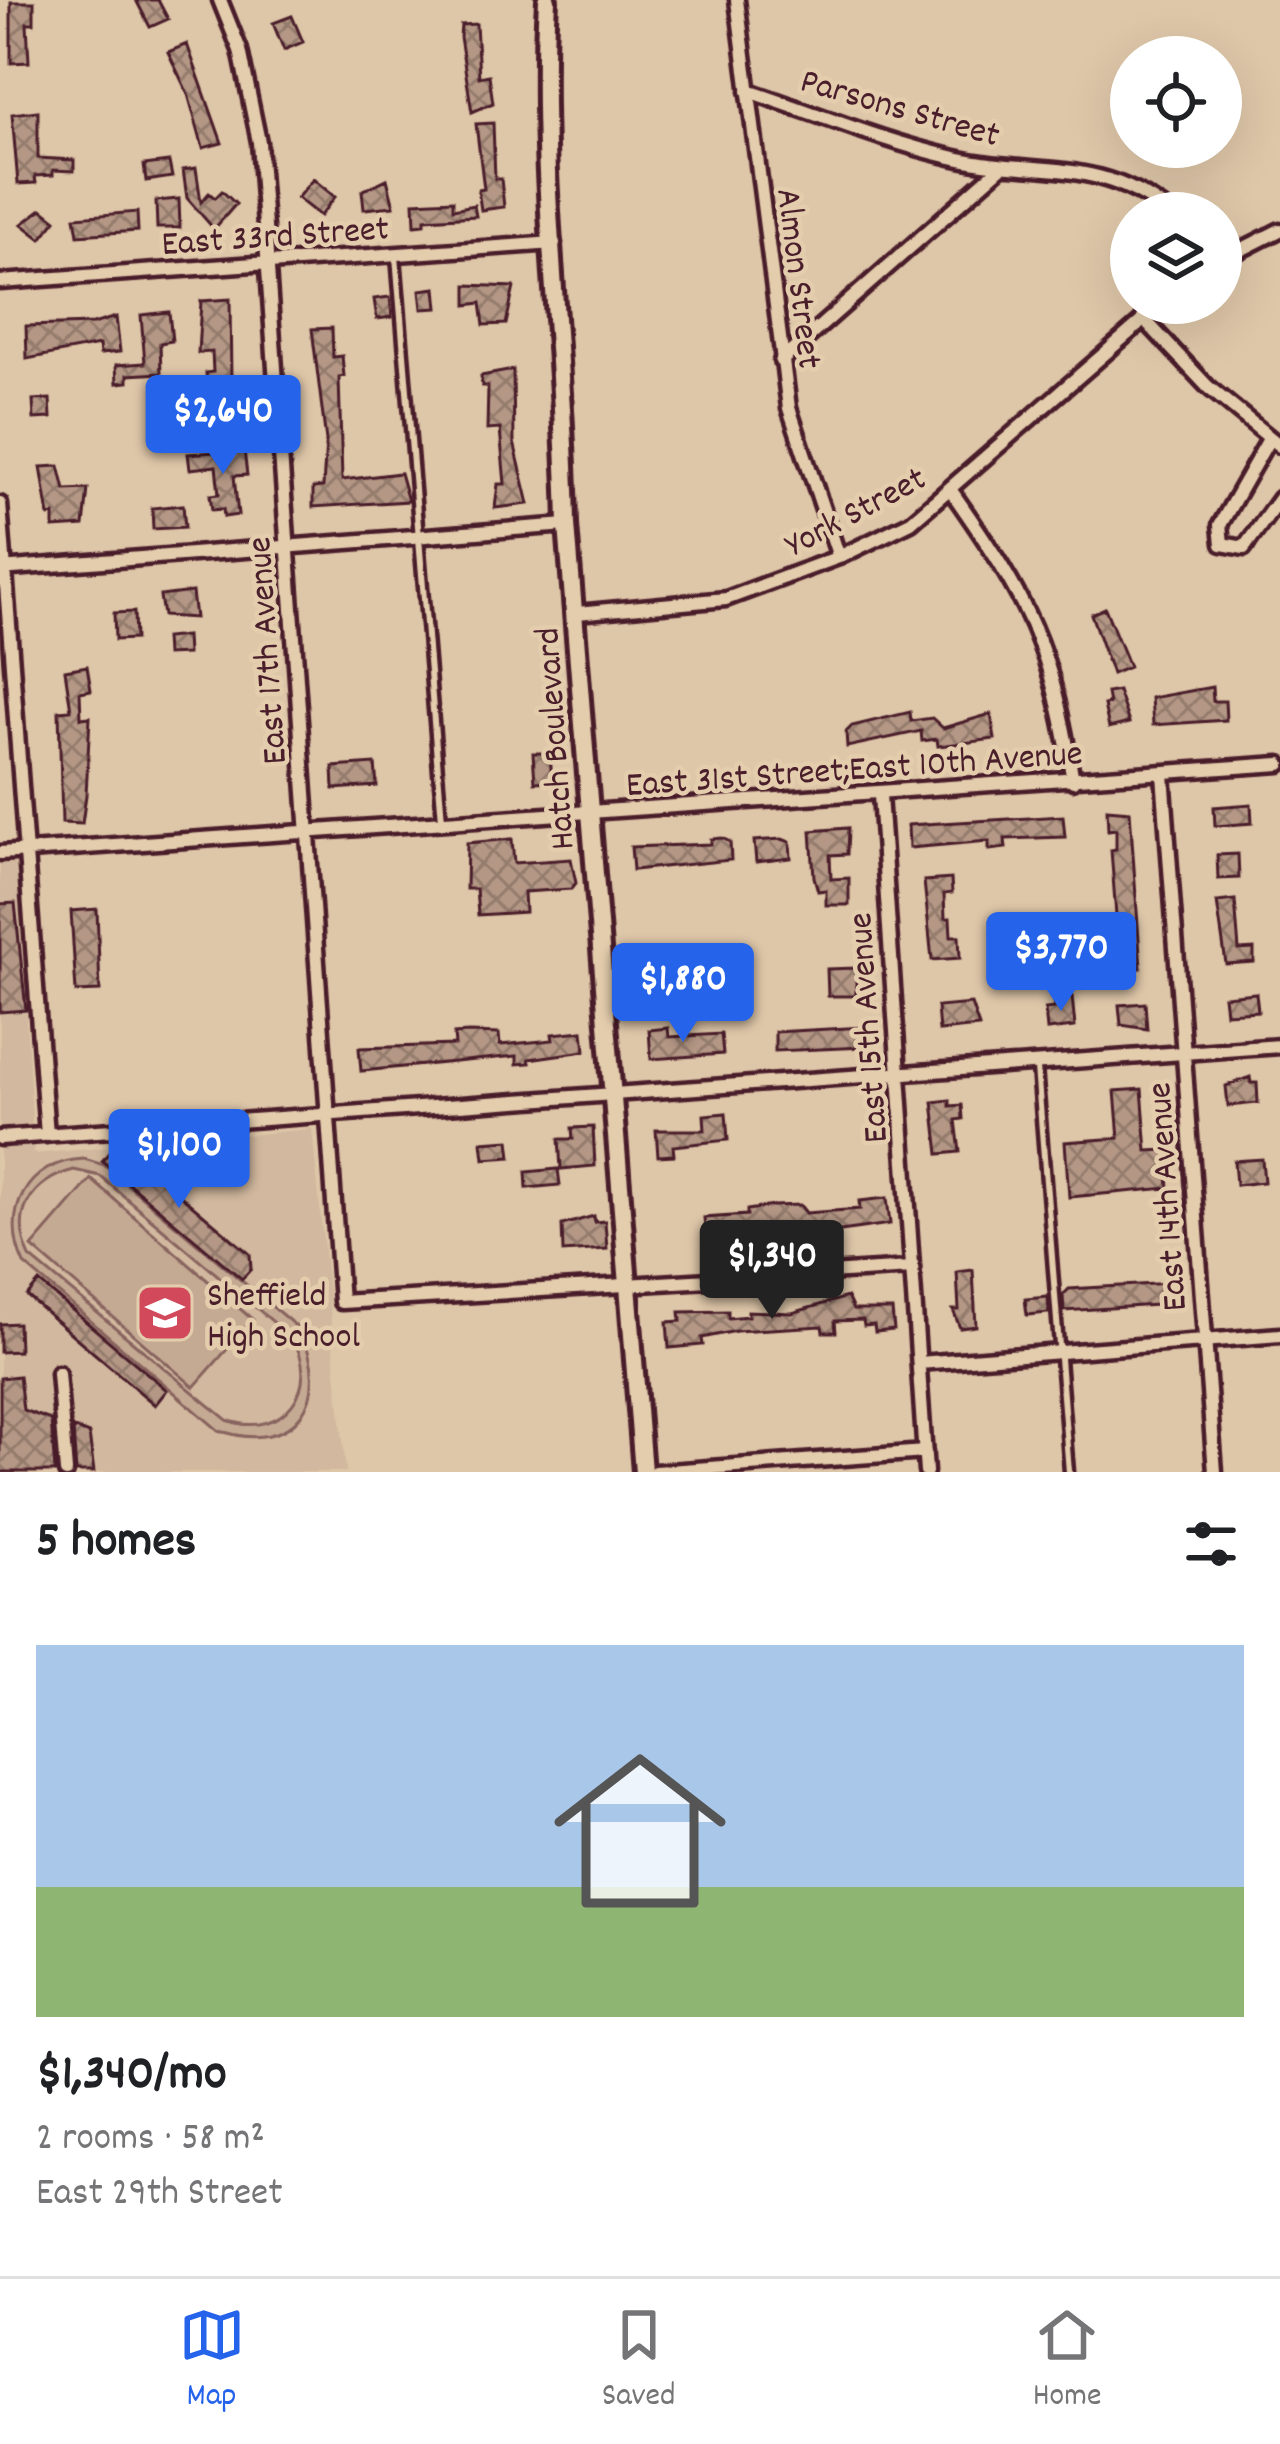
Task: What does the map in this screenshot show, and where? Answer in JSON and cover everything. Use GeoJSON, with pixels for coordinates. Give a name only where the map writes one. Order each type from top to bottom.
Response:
{"type":"FeatureCollection","features":[{"type":"Feature","properties":{"kind":"main road","name":"Hatch Boulevard"},"geometry":{"type":"LineString","coordinates":[[547,0],[567,525],[644,1472]]}},
{"type":"Feature","properties":{"kind":"street","name":"East 17th Avenue"},"geometry":{"type":"LineString","coordinates":[[220,0],[240,50],[259,142],[341,1302],[628,1282]]}},
{"type":"Feature","properties":{"kind":"street","name":"Almon Street"},"geometry":{"type":"LineString","coordinates":[[737,0],[781,361],[795,431],[838,557]]}},
{"type":"Feature","properties":{"kind":"street","name":"Parsons Street"},"geometry":{"type":"LineString","coordinates":[[748,91],[928,151],[1001,167],[1088,171],[1142,192]]}},
{"type":"Feature","properties":{"kind":"street"},"geometry":{"type":"LineString","coordinates":[[781,361],[1001,167]]}},
{"type":"Feature","properties":{"kind":"street"},"geometry":{"type":"LineString","coordinates":[[1242,248],[1280,230]]}},
{"type":"Feature","properties":{"kind":"street","name":"East 33rd Street"},"geometry":{"type":"LineString","coordinates":[[0,282],[554,243]]}},
{"type":"Feature","properties":{"kind":"street","name":"York Street"},"geometry":{"type":"LineString","coordinates":[[577,614],[726,599],[838,557],[911,522],[952,492],[1136,324]]}},
{"type":"Feature","properties":{"kind":"street"},"geometry":{"type":"LineString","coordinates":[[1149,324],[1208,387],[1275,442],[1220,526],[1222,544],[1244,548],[1280,498]]}},
{"type":"Feature","properties":{"kind":"street"},"geometry":{"type":"LineString","coordinates":[[952,492],[1029,610],[1057,685],[1073,781]]}},
{"type":"Feature","properties":{"kind":"street"},"geometry":{"type":"LineString","coordinates":[[0,504],[47,1135]]}},
{"type":"Feature","properties":{"kind":"street"},"geometry":{"type":"LineString","coordinates":[[2,569],[567,525]]}},
{"type":"Feature","properties":{"kind":"street","name":"East 31st Street;East 10th Avenue"},"geometry":{"type":"LineString","coordinates":[[0,853],[1280,764]]}},
{"type":"Feature","properties":{"kind":"street","name":"East 14th Avenue"},"geometry":{"type":"LineString","coordinates":[[1163,774],[1215,1472]]}},
{"type":"Feature","properties":{"kind":"street","name":"East 15th Avenue"},"geometry":{"type":"LineString","coordinates":[[880,795],[926,1472]]}},
{"type":"Feature","properties":{"kind":"street"},"geometry":{"type":"LineString","coordinates":[[0,1138],[1037,1068],[1280,1046]]}},
{"type":"Feature","properties":{"kind":"street"},"geometry":{"type":"LineString","coordinates":[[628,1282],[911,1268]]}},
{"type":"Feature","properties":{"kind":"street"},"geometry":{"type":"LineString","coordinates":[[919,1363],[1280,1335]]}},
{"type":"Feature","properties":{"kind":"street"},"geometry":{"type":"LineString","coordinates":[[58,1372],[66,1472]]}},
{"type":"Feature","properties":{"kind":"street"},"geometry":{"type":"LineString","coordinates":[[655,1472],[925,1452]]}},
{"type":"Feature","properties":{"kind":"lane"},"geometry":{"type":"LineString","coordinates":[[395,256],[442,824]]}},
{"type":"Feature","properties":{"kind":"lane"},"geometry":{"type":"LineString","coordinates":[[1037,1068],[1069,1472]]}},
{"type":"Feature","properties":{"kind":"shaded area","name":"Sheffield High School"},"geometry":{"type":"Polygon","coordinates":[[[17,862],[34,1154],[312,1129],[346,1472],[0,1472],[0,864],[17,862]]]}},
{"type":"Feature","properties":{"kind":"shaded area"},"geometry":{"type":"Polygon","coordinates":[[[84,1159],[104,1165],[299,1329],[312,1378],[301,1416],[268,1435],[218,1430],[24,1264],[17,1245],[17,1209],[33,1180],[64,1162],[84,1159]],[[74,1170],[36,1191],[22,1227],[30,1257],[227,1420],[265,1423],[281,1416],[300,1390],[303,1373],[291,1337],[100,1176],[74,1170]]]}},
{"type":"Feature","properties":{"kind":"shaded area"},"geometry":{"type":"Polygon","coordinates":[[[91,1179],[253,1320],[194,1387],[32,1247],[91,1179]]]}},
{"type":"Feature","properties":{"kind":"building"},"geometry":{"type":"Polygon","coordinates":[[[136,0],[158,0],[168,19],[150,27],[136,0]]]}},
{"type":"Feature","properties":{"kind":"building"},"geometry":{"type":"Polygon","coordinates":[[[11,2],[34,2],[34,23],[27,23],[29,62],[11,63],[11,2]]]}},
{"type":"Feature","properties":{"kind":"building"},"geometry":{"type":"Polygon","coordinates":[[[292,16],[303,42],[284,50],[273,23],[292,16]]]}},
{"type":"Feature","properties":{"kind":"building"},"geometry":{"type":"Polygon","coordinates":[[[476,24],[479,77],[489,75],[493,103],[472,112],[460,37],[461,25],[476,24]]]}},
{"type":"Feature","properties":{"kind":"building"},"geometry":{"type":"Polygon","coordinates":[[[187,44],[222,143],[203,148],[188,94],[168,52],[187,44]]]}},
{"type":"Feature","properties":{"kind":"building"},"geometry":{"type":"Polygon","coordinates":[[[38,111],[38,158],[74,160],[74,171],[53,170],[53,175],[35,176],[36,183],[18,184],[12,114],[38,111]]]}},
{"type":"Feature","properties":{"kind":"building"},"geometry":{"type":"Polygon","coordinates":[[[493,123],[495,179],[501,179],[504,207],[481,210],[478,190],[484,189],[476,124],[493,123]]]}},
{"type":"Feature","properties":{"kind":"building"},"geometry":{"type":"Polygon","coordinates":[[[169,162],[172,177],[146,181],[144,165],[169,162]]]}},
{"type":"Feature","properties":{"kind":"building"},"geometry":{"type":"Polygon","coordinates":[[[196,168],[201,202],[209,193],[215,198],[222,191],[236,204],[214,229],[187,198],[183,170],[196,168]]]}},
{"type":"Feature","properties":{"kind":"building"},"geometry":{"type":"Polygon","coordinates":[[[313,179],[335,197],[320,216],[297,198],[313,179]]]}},
{"type":"Feature","properties":{"kind":"building"},"geometry":{"type":"Polygon","coordinates":[[[387,179],[394,206],[364,209],[362,191],[387,179]]]}},
{"type":"Feature","properties":{"kind":"building"},"geometry":{"type":"Polygon","coordinates":[[[179,199],[180,228],[157,228],[156,201],[179,199]]]}},
{"type":"Feature","properties":{"kind":"building"},"geometry":{"type":"Polygon","coordinates":[[[453,200],[453,209],[474,205],[476,216],[425,219],[425,224],[415,225],[414,202],[453,200]]]}},
{"type":"Feature","properties":{"kind":"building"},"geometry":{"type":"Polygon","coordinates":[[[42,209],[56,220],[41,239],[22,224],[42,209]]]}},
{"type":"Feature","properties":{"kind":"building"},"geometry":{"type":"Polygon","coordinates":[[[137,212],[138,231],[78,235],[75,217],[137,212]]]}},
{"type":"Feature","properties":{"kind":"building"},"geometry":{"type":"Polygon","coordinates":[[[467,285],[514,287],[506,324],[484,325],[481,303],[467,305],[467,285]]]}},
{"type":"Feature","properties":{"kind":"building"},"geometry":{"type":"Polygon","coordinates":[[[436,288],[438,308],[422,309],[420,290],[436,288]]]}},
{"type":"Feature","properties":{"kind":"building"},"geometry":{"type":"Polygon","coordinates":[[[390,297],[392,317],[377,319],[374,299],[390,297]]]}},
{"type":"Feature","properties":{"kind":"building"},"geometry":{"type":"Polygon","coordinates":[[[230,299],[231,381],[207,383],[206,373],[213,372],[212,352],[198,353],[201,301],[230,299]]]}},
{"type":"Feature","properties":{"kind":"building"},"geometry":{"type":"Polygon","coordinates":[[[169,312],[172,341],[160,343],[161,373],[128,375],[128,382],[117,383],[116,365],[145,363],[141,315],[169,312]]]}},
{"type":"Feature","properties":{"kind":"building"},"geometry":{"type":"Polygon","coordinates":[[[116,317],[120,352],[100,354],[99,345],[27,359],[26,326],[93,324],[116,317]]]}},
{"type":"Feature","properties":{"kind":"building"},"geometry":{"type":"Polygon","coordinates":[[[332,328],[333,357],[342,356],[344,376],[339,377],[342,480],[400,473],[408,501],[313,507],[313,488],[323,487],[326,441],[312,329],[332,328]]]}},
{"type":"Feature","properties":{"kind":"building"},"geometry":{"type":"Polygon","coordinates":[[[513,370],[514,442],[529,504],[495,508],[498,484],[505,484],[500,429],[487,430],[488,386],[482,386],[481,376],[513,370]]]}},
{"type":"Feature","properties":{"kind":"building"},"geometry":{"type":"Polygon","coordinates":[[[50,399],[51,418],[34,419],[33,400],[50,399]]]}},
{"type":"Feature","properties":{"kind":"building"},"geometry":{"type":"Polygon","coordinates":[[[230,406],[231,425],[205,427],[203,408],[230,406]]]}},
{"type":"Feature","properties":{"kind":"building"},"geometry":{"type":"Polygon","coordinates":[[[244,450],[247,475],[234,476],[238,515],[224,517],[223,509],[212,510],[210,495],[219,494],[216,466],[190,469],[188,454],[244,450]]]}},
{"type":"Feature","properties":{"kind":"building"},"geometry":{"type":"Polygon","coordinates":[[[59,466],[65,490],[88,489],[84,526],[54,528],[54,515],[49,516],[41,467],[59,466]]]}},
{"type":"Feature","properties":{"kind":"building"},"geometry":{"type":"Polygon","coordinates":[[[183,505],[185,527],[153,529],[152,508],[183,505]]]}},
{"type":"Feature","properties":{"kind":"building"},"geometry":{"type":"Polygon","coordinates":[[[192,592],[195,618],[163,616],[160,596],[192,592]]]}},
{"type":"Feature","properties":{"kind":"building"},"geometry":{"type":"Polygon","coordinates":[[[1105,608],[1129,667],[1112,674],[1091,614],[1105,608]]]}},
{"type":"Feature","properties":{"kind":"building"},"geometry":{"type":"Polygon","coordinates":[[[134,612],[135,639],[115,640],[114,613],[134,612]]]}},
{"type":"Feature","properties":{"kind":"building"},"geometry":{"type":"Polygon","coordinates":[[[186,636],[187,654],[166,655],[165,638],[186,636]]]}},
{"type":"Feature","properties":{"kind":"building"},"geometry":{"type":"Polygon","coordinates":[[[87,666],[91,690],[80,692],[81,718],[90,717],[82,824],[62,823],[59,711],[71,710],[65,670],[87,666]]]}},
{"type":"Feature","properties":{"kind":"building"},"geometry":{"type":"Polygon","coordinates":[[[1212,687],[1213,701],[1225,701],[1226,720],[1153,725],[1151,698],[1212,687]]]}},
{"type":"Feature","properties":{"kind":"building"},"geometry":{"type":"Polygon","coordinates":[[[1118,691],[1129,723],[1109,728],[1104,705],[1109,704],[1107,693],[1118,691]]]}},
{"type":"Feature","properties":{"kind":"building"},"geometry":{"type":"Polygon","coordinates":[[[910,712],[911,721],[932,718],[943,728],[991,714],[995,739],[938,746],[937,739],[922,741],[921,731],[847,747],[846,732],[852,726],[910,712]]]}},
{"type":"Feature","properties":{"kind":"building"},"geometry":{"type":"Polygon","coordinates":[[[533,753],[550,753],[552,781],[535,782],[533,753]]]}},
{"type":"Feature","properties":{"kind":"building"},"geometry":{"type":"Polygon","coordinates":[[[375,764],[377,786],[334,789],[333,767],[375,764]]]}},
{"type":"Feature","properties":{"kind":"building"},"geometry":{"type":"Polygon","coordinates":[[[1251,804],[1252,823],[1215,826],[1214,807],[1251,804]]]}},
{"type":"Feature","properties":{"kind":"building"},"geometry":{"type":"Polygon","coordinates":[[[1107,809],[1130,811],[1141,968],[1120,969],[1111,850],[1116,849],[1116,829],[1108,830],[1107,809]]]}},
{"type":"Feature","properties":{"kind":"building"},"geometry":{"type":"Polygon","coordinates":[[[1063,816],[1065,837],[1005,839],[1006,848],[989,850],[989,841],[909,848],[908,825],[1063,816]]]}},
{"type":"Feature","properties":{"kind":"building"},"geometry":{"type":"Polygon","coordinates":[[[848,828],[847,854],[830,855],[831,879],[849,878],[849,905],[826,905],[826,890],[818,891],[814,877],[811,831],[848,828]]]}},
{"type":"Feature","properties":{"kind":"building"},"geometry":{"type":"Polygon","coordinates":[[[512,839],[514,863],[571,859],[576,883],[571,889],[524,892],[525,912],[478,915],[476,889],[466,889],[467,843],[512,839]]]}},
{"type":"Feature","properties":{"kind":"building"},"geometry":{"type":"Polygon","coordinates":[[[711,839],[730,842],[731,860],[633,870],[631,847],[711,844],[711,839]]]}},
{"type":"Feature","properties":{"kind":"building"},"geometry":{"type":"Polygon","coordinates":[[[754,841],[790,842],[791,858],[756,862],[754,841]]]}},
{"type":"Feature","properties":{"kind":"building"},"geometry":{"type":"Polygon","coordinates":[[[1238,854],[1239,878],[1218,879],[1217,855],[1238,854]]]}},
{"type":"Feature","properties":{"kind":"building"},"geometry":{"type":"Polygon","coordinates":[[[951,879],[952,893],[944,894],[945,918],[950,918],[951,936],[959,936],[960,958],[932,960],[924,881],[951,879]]]}},
{"type":"Feature","properties":{"kind":"building"},"geometry":{"type":"Polygon","coordinates":[[[1235,900],[1239,950],[1254,949],[1254,962],[1226,964],[1217,902],[1235,900]]]}},
{"type":"Feature","properties":{"kind":"building"},"geometry":{"type":"Polygon","coordinates":[[[15,903],[26,1010],[0,1012],[0,904],[15,903]]]}},
{"type":"Feature","properties":{"kind":"building"},"geometry":{"type":"Polygon","coordinates":[[[97,909],[100,991],[76,992],[71,911],[97,909]]]}},
{"type":"Feature","properties":{"kind":"building"},"geometry":{"type":"Polygon","coordinates":[[[856,968],[856,996],[828,996],[827,969],[856,968]]]}},
{"type":"Feature","properties":{"kind":"building"},"geometry":{"type":"Polygon","coordinates":[[[1256,993],[1258,1011],[1226,1013],[1224,996],[1256,993]]]}},
{"type":"Feature","properties":{"kind":"building"},"geometry":{"type":"Polygon","coordinates":[[[1072,996],[1075,1027],[1047,1030],[1045,1009],[1054,1008],[1053,998],[1072,996]]]}},
{"type":"Feature","properties":{"kind":"building"},"geometry":{"type":"Polygon","coordinates":[[[1145,1003],[1147,1029],[1121,1025],[1119,1005],[1145,1003]]]}},
{"type":"Feature","properties":{"kind":"building"},"geometry":{"type":"Polygon","coordinates":[[[971,1004],[979,1027],[939,1031],[937,1007],[971,1004]]]}},
{"type":"Feature","properties":{"kind":"building"},"geometry":{"type":"Polygon","coordinates":[[[864,1027],[865,1047],[775,1051],[775,1032],[864,1027]]]}},
{"type":"Feature","properties":{"kind":"building"},"geometry":{"type":"Polygon","coordinates":[[[668,1028],[669,1037],[721,1034],[723,1054],[651,1059],[649,1030],[668,1028]]]}},
{"type":"Feature","properties":{"kind":"building"},"geometry":{"type":"Polygon","coordinates":[[[583,1031],[585,1051],[529,1059],[530,1063],[517,1064],[517,1056],[361,1071],[359,1048],[455,1045],[454,1034],[469,1033],[499,1034],[500,1045],[553,1040],[552,1034],[583,1031]]]}},
{"type":"Feature","properties":{"kind":"building"},"geometry":{"type":"Polygon","coordinates":[[[1250,1077],[1251,1083],[1257,1083],[1258,1103],[1228,1106],[1226,1086],[1250,1077]]]}},
{"type":"Feature","properties":{"kind":"building"},"geometry":{"type":"Polygon","coordinates":[[[1142,1089],[1147,1151],[1166,1150],[1169,1188],[1069,1197],[1065,1142],[1119,1138],[1115,1091],[1142,1089]]]}},
{"type":"Feature","properties":{"kind":"building"},"geometry":{"type":"Polygon","coordinates":[[[950,1100],[950,1106],[962,1105],[963,1119],[956,1120],[960,1152],[939,1154],[933,1102],[950,1100]]]}},
{"type":"Feature","properties":{"kind":"building"},"geometry":{"type":"Polygon","coordinates":[[[726,1113],[728,1140],[673,1146],[674,1155],[658,1156],[656,1130],[705,1130],[704,1115],[726,1113]]]}},
{"type":"Feature","properties":{"kind":"building"},"geometry":{"type":"Polygon","coordinates":[[[593,1127],[595,1166],[561,1169],[559,1139],[573,1139],[572,1128],[593,1127]]]}},
{"type":"Feature","properties":{"kind":"building"},"geometry":{"type":"Polygon","coordinates":[[[509,1140],[511,1157],[484,1159],[482,1142],[509,1140]]]}},
{"type":"Feature","properties":{"kind":"building"},"geometry":{"type":"Polygon","coordinates":[[[125,1148],[250,1254],[251,1269],[242,1279],[102,1161],[111,1150],[125,1148]]]}},
{"type":"Feature","properties":{"kind":"building"},"geometry":{"type":"Polygon","coordinates":[[[1262,1159],[1264,1182],[1236,1185],[1234,1161],[1262,1159]]]}},
{"type":"Feature","properties":{"kind":"building"},"geometry":{"type":"Polygon","coordinates":[[[558,1169],[560,1185],[527,1188],[526,1172],[558,1169]]]}},
{"type":"Feature","properties":{"kind":"building"},"geometry":{"type":"Polygon","coordinates":[[[887,1198],[890,1224],[806,1236],[754,1237],[754,1231],[706,1240],[704,1218],[747,1215],[747,1210],[773,1206],[800,1205],[806,1213],[860,1209],[859,1201],[887,1198]]]}},
{"type":"Feature","properties":{"kind":"building"},"geometry":{"type":"Polygon","coordinates":[[[594,1216],[595,1222],[605,1221],[607,1249],[563,1252],[562,1225],[594,1216]]]}},
{"type":"Feature","properties":{"kind":"building"},"geometry":{"type":"Polygon","coordinates":[[[973,1270],[976,1326],[960,1328],[953,1310],[959,1310],[957,1272],[973,1270]]]}},
{"type":"Feature","properties":{"kind":"building"},"geometry":{"type":"Polygon","coordinates":[[[39,1282],[167,1390],[155,1405],[27,1296],[39,1282]]]}},
{"type":"Feature","properties":{"kind":"building"},"geometry":{"type":"Polygon","coordinates":[[[1171,1283],[1172,1304],[1064,1311],[1063,1295],[1069,1289],[1171,1283]]]}},
{"type":"Feature","properties":{"kind":"building"},"geometry":{"type":"Polygon","coordinates":[[[847,1297],[853,1310],[892,1310],[894,1330],[875,1332],[874,1325],[864,1326],[863,1320],[835,1321],[836,1332],[823,1332],[822,1326],[736,1331],[702,1338],[703,1345],[669,1348],[667,1322],[681,1321],[680,1312],[728,1311],[728,1318],[748,1316],[748,1311],[792,1313],[847,1297]]]}},
{"type":"Feature","properties":{"kind":"building"},"geometry":{"type":"Polygon","coordinates":[[[1048,1297],[1049,1313],[1027,1315],[1025,1299],[1048,1297]]]}},
{"type":"Feature","properties":{"kind":"building"},"geometry":{"type":"Polygon","coordinates":[[[18,1323],[19,1351],[0,1352],[0,1324],[18,1323]]]}},
{"type":"Feature","properties":{"kind":"building"},"geometry":{"type":"Polygon","coordinates":[[[19,1376],[23,1410],[51,1420],[55,1472],[0,1472],[0,1378],[19,1376]]]}},
{"type":"Feature","properties":{"kind":"building"},"geometry":{"type":"Polygon","coordinates":[[[73,1428],[89,1434],[94,1472],[76,1472],[73,1428]]]}},
{"type":"Feature","properties":{"kind":"place","name":"Sheffield High School"},"geometry":{"type":"Point","coordinates":[165,1313]}}]}
